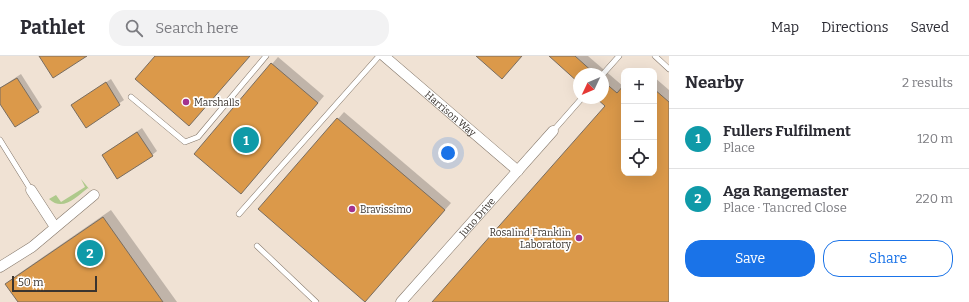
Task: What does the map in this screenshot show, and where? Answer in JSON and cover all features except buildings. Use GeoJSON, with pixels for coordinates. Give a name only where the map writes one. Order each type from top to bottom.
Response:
{"type":"FeatureCollection","features":[{"type":"Feature","properties":{"kind":"street","name":"Harrison Way"},"geometry":{"type":"LineString","coordinates":[[384,56],[518,171]]}},
{"type":"Feature","properties":{"kind":"street","name":"Juno Drive"},"geometry":{"type":"LineString","coordinates":[[401,302],[553,131]]}},
{"type":"Feature","properties":{"kind":"street"},"geometry":{"type":"LineString","coordinates":[[31,190],[55,227]]}},
{"type":"Feature","properties":{"kind":"street"},"geometry":{"type":"LineString","coordinates":[[0,267],[15,259],[94,195]]}},
{"type":"Feature","properties":{"kind":"lane"},"geometry":{"type":"LineString","coordinates":[[131,97],[185,142],[198,137],[266,56]]}},
{"type":"Feature","properties":{"kind":"lane"},"geometry":{"type":"LineString","coordinates":[[239,214],[379,56]]}},
{"type":"Feature","properties":{"kind":"lane"},"geometry":{"type":"LineString","coordinates":[[608,68],[619,56]]}},
{"type":"Feature","properties":{"kind":"lane"},"geometry":{"type":"LineString","coordinates":[[654,56],[669,69]]}},
{"type":"Feature","properties":{"kind":"lane"},"geometry":{"type":"LineString","coordinates":[[553,131],[577,104]]}},
{"type":"Feature","properties":{"kind":"lane"},"geometry":{"type":"LineString","coordinates":[[0,140],[31,190]]}},
{"type":"Feature","properties":{"kind":"lane"},"geometry":{"type":"LineString","coordinates":[[257,246],[316,302]]}},
{"type":"Feature","properties":{"kind":"green space"},"geometry":{"type":"Polygon","coordinates":[[[81,179],[90,190],[88,188],[74,199],[64,204],[54,203],[49,199],[56,195],[61,202],[85,187],[81,179]]]}},
{"type":"Feature","properties":{"kind":"place","name":"Marshalls"},"geometry":{"type":"Point","coordinates":[186,102]}},
{"type":"Feature","properties":{"kind":"place","name":"Fullers Fulfilment"},"geometry":{"type":"Point","coordinates":[246,140]}},
{"type":"Feature","properties":{"kind":"place","name":"Bravissimo"},"geometry":{"type":"Point","coordinates":[352,209]}},
{"type":"Feature","properties":{"kind":"place","name":"Rosalind Franklin Laboratory"},"geometry":{"type":"Point","coordinates":[579,238]}},
{"type":"Feature","properties":{"kind":"place","name":"Aga Rangemaster"},"geometry":{"type":"Point","coordinates":[90,253]}}]}
